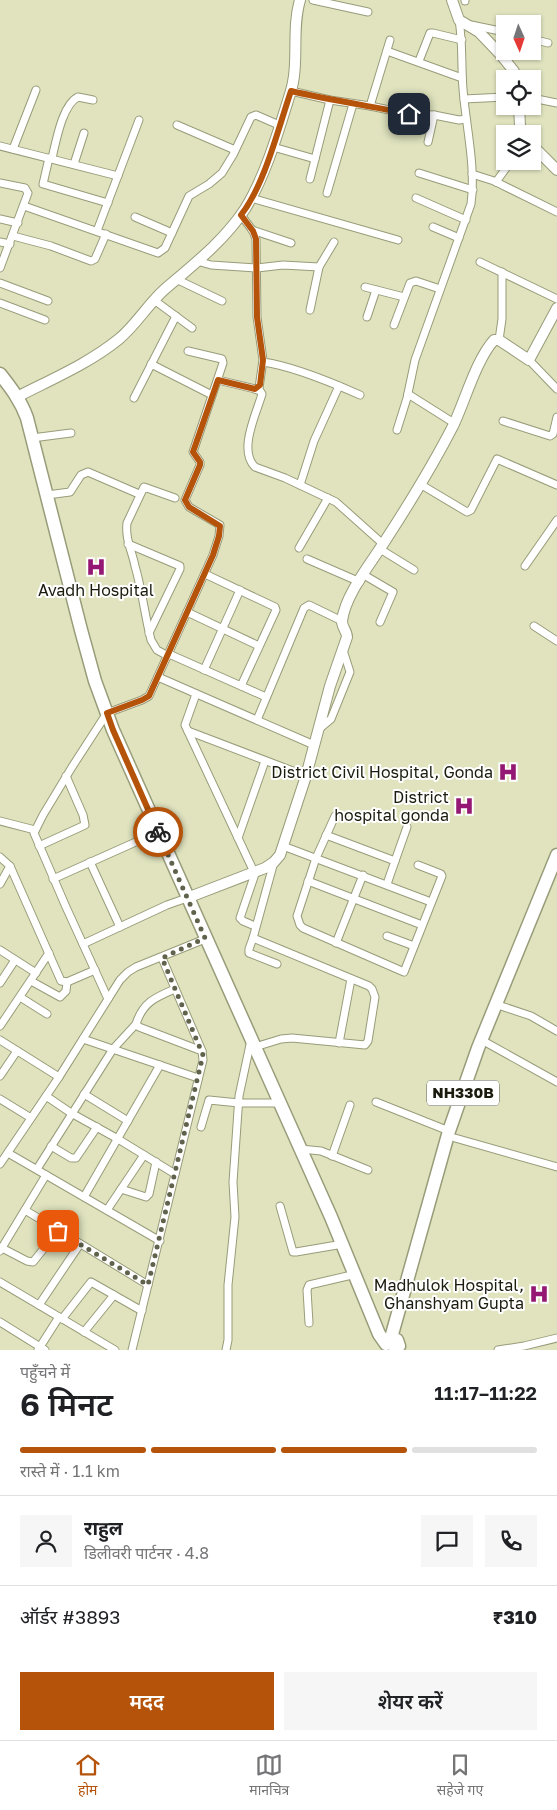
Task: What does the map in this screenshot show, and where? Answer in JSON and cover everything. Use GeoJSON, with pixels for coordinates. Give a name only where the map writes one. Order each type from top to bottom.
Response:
{"type":"FeatureCollection","features":[{"type":"Feature","properties":{"kind":"highway"},"geometry":{"type":"LineString","coordinates":[[0,374],[17,397],[27,418],[81,630],[113,730],[343,1244],[377,1328],[390,1345]]}},
{"type":"Feature","properties":{"kind":"highway","name":"NH330B"},"geometry":{"type":"LineString","coordinates":[[390,1345],[478,1048],[557,855]]}},
{"type":"Feature","properties":{"kind":"highway","name":"NH330B"},"geometry":{"type":"LineString","coordinates":[[452,1135],[557,866]]}},
{"type":"Feature","properties":{"kind":"street"},"geometry":{"type":"LineString","coordinates":[[17,397],[97,356],[131,328],[154,300],[214,246],[241,215],[268,161],[291,91],[295,66],[296,20],[300,0]]}},
{"type":"Feature","properties":{"kind":"street"},"geometry":{"type":"LineString","coordinates":[[313,0],[368,12]]}},
{"type":"Feature","properties":{"kind":"street"},"geometry":{"type":"LineString","coordinates":[[397,430],[408,394],[415,360],[466,220],[473,190],[462,78],[460,20],[452,0]]}},
{"type":"Feature","properties":{"kind":"street"},"geometry":{"type":"LineString","coordinates":[[460,20],[496,30]]}},
{"type":"Feature","properties":{"kind":"street"},"geometry":{"type":"LineString","coordinates":[[460,20],[479,32],[514,70]]}},
{"type":"Feature","properties":{"kind":"street"},"geometry":{"type":"LineString","coordinates":[[419,61],[430,33],[462,40]]}},
{"type":"Feature","properties":{"kind":"street"},"geometry":{"type":"LineString","coordinates":[[370,106],[390,40]]}},
{"type":"Feature","properties":{"kind":"street"},"geometry":{"type":"LineString","coordinates":[[541,41],[548,43]]}},
{"type":"Feature","properties":{"kind":"street"},"geometry":{"type":"LineString","coordinates":[[387,50],[462,78]]}},
{"type":"Feature","properties":{"kind":"street"},"geometry":{"type":"LineString","coordinates":[[13,149],[36,90]]}},
{"type":"Feature","properties":{"kind":"street"},"geometry":{"type":"LineString","coordinates":[[291,91],[409,114],[466,119]]}},
{"type":"Feature","properties":{"kind":"street"},"geometry":{"type":"LineString","coordinates":[[93,100],[78,97],[73,100],[61,122],[43,184],[108,203]]}},
{"type":"Feature","properties":{"kind":"street"},"geometry":{"type":"LineString","coordinates":[[464,99],[496,97]]}},
{"type":"Feature","properties":{"kind":"street"},"geometry":{"type":"LineString","coordinates":[[310,178],[330,100]]}},
{"type":"Feature","properties":{"kind":"street"},"geometry":{"type":"LineString","coordinates":[[541,100],[557,103]]}},
{"type":"Feature","properties":{"kind":"street"},"geometry":{"type":"LineString","coordinates":[[327,193],[353,104]]}},
{"type":"Feature","properties":{"kind":"street"},"geometry":{"type":"LineString","coordinates":[[24,206],[158,253],[162,252],[189,196],[209,184],[222,172],[254,115],[279,125]]}},
{"type":"Feature","properties":{"kind":"street"},"geometry":{"type":"LineString","coordinates":[[428,142],[434,115]]}},
{"type":"Feature","properties":{"kind":"street"},"geometry":{"type":"LineString","coordinates":[[97,231],[139,120]]}},
{"type":"Feature","properties":{"kind":"street"},"geometry":{"type":"LineString","coordinates":[[177,125],[236,150]]}},
{"type":"Feature","properties":{"kind":"street"},"geometry":{"type":"LineString","coordinates":[[74,164],[84,133]]}},
{"type":"Feature","properties":{"kind":"street"},"geometry":{"type":"LineString","coordinates":[[0,146],[118,176]]}},
{"type":"Feature","properties":{"kind":"street"},"geometry":{"type":"LineString","coordinates":[[272,147],[315,160]]}},
{"type":"Feature","properties":{"kind":"street"},"geometry":{"type":"LineString","coordinates":[[541,154],[557,170]]}},
{"type":"Feature","properties":{"kind":"street"},"geometry":{"type":"LineString","coordinates":[[496,182],[505,170]]}},
{"type":"Feature","properties":{"kind":"street"},"geometry":{"type":"LineString","coordinates":[[419,173],[473,190]]}},
{"type":"Feature","properties":{"kind":"street"},"geometry":{"type":"LineString","coordinates":[[472,174],[496,182],[557,212]]}},
{"type":"Feature","properties":{"kind":"street"},"geometry":{"type":"LineString","coordinates":[[0,183],[27,190],[28,193],[0,268]]}},
{"type":"Feature","properties":{"kind":"street"},"geometry":{"type":"LineString","coordinates":[[251,198],[398,240]]}},
{"type":"Feature","properties":{"kind":"street"},"geometry":{"type":"LineString","coordinates":[[416,198],[466,220]]}},
{"type":"Feature","properties":{"kind":"street"},"geometry":{"type":"LineString","coordinates":[[241,215],[256,239],[257,317],[263,362],[260,385],[255,389]]}},
{"type":"Feature","properties":{"kind":"street"},"geometry":{"type":"LineString","coordinates":[[135,217],[172,233]]}},
{"type":"Feature","properties":{"kind":"street"},"geometry":{"type":"LineString","coordinates":[[0,219],[18,223]]}},
{"type":"Feature","properties":{"kind":"street"},"geometry":{"type":"LineString","coordinates":[[433,227],[459,238]]}},
{"type":"Feature","properties":{"kind":"street"},"geometry":{"type":"LineString","coordinates":[[252,230],[291,243]]}},
{"type":"Feature","properties":{"kind":"street"},"geometry":{"type":"LineString","coordinates":[[13,236],[51,246],[91,261],[95,259],[106,234]]}},
{"type":"Feature","properties":{"kind":"street"},"geometry":{"type":"LineString","coordinates":[[0,242],[10,244]]}},
{"type":"Feature","properties":{"kind":"street"},"geometry":{"type":"LineString","coordinates":[[310,310],[319,267],[334,242]]}},
{"type":"Feature","properties":{"kind":"street"},"geometry":{"type":"LineString","coordinates":[[197,261],[257,268],[284,265],[319,267]]}},
{"type":"Feature","properties":{"kind":"street"},"geometry":{"type":"LineString","coordinates":[[480,262],[557,299]]}},
{"type":"Feature","properties":{"kind":"street"},"geometry":{"type":"LineString","coordinates":[[499,340],[502,319],[502,272]]}},
{"type":"Feature","properties":{"kind":"street"},"geometry":{"type":"LineString","coordinates":[[176,279],[222,301]]}},
{"type":"Feature","properties":{"kind":"street"},"geometry":{"type":"LineString","coordinates":[[394,325],[408,285],[412,281],[440,289]]}},
{"type":"Feature","properties":{"kind":"street"},"geometry":{"type":"LineString","coordinates":[[0,283],[48,301]]}},
{"type":"Feature","properties":{"kind":"street"},"geometry":{"type":"LineString","coordinates":[[365,287],[404,297]]}},
{"type":"Feature","properties":{"kind":"street"},"geometry":{"type":"LineString","coordinates":[[368,317],[376,290]]}},
{"type":"Feature","properties":{"kind":"street"},"geometry":{"type":"LineString","coordinates":[[154,300],[192,328]]}},
{"type":"Feature","properties":{"kind":"street"},"geometry":{"type":"LineString","coordinates":[[0,303],[45,320]]}},
{"type":"Feature","properties":{"kind":"street"},"geometry":{"type":"LineString","coordinates":[[529,360],[557,308]]}},
{"type":"Feature","properties":{"kind":"street"},"geometry":{"type":"LineString","coordinates":[[134,398],[176,316]]}},
{"type":"Feature","properties":{"kind":"street"},"geometry":{"type":"LineString","coordinates":[[83,944],[166,905],[255,872],[274,862],[280,856],[306,776],[330,686],[347,632],[342,626],[342,622],[351,598],[420,484],[454,423],[491,344],[494,340],[499,340],[529,360],[557,389]]}},
{"type":"Feature","properties":{"kind":"street"},"geometry":{"type":"LineString","coordinates":[[108,999],[35,839],[35,830],[66,776],[107,713],[149,696],[213,555],[221,528],[189,507],[185,500],[200,465],[193,452],[223,363],[222,359],[188,351]]}},
{"type":"Feature","properties":{"kind":"street"},"geometry":{"type":"LineString","coordinates":[[263,362],[339,386],[360,395]]}},
{"type":"Feature","properties":{"kind":"street"},"geometry":{"type":"LineString","coordinates":[[151,364],[212,395]]}},
{"type":"Feature","properties":{"kind":"street"},"geometry":{"type":"LineString","coordinates":[[218,380],[255,389],[262,394],[247,442],[248,458],[255,467],[300,485],[343,507],[382,547],[414,570]]}},
{"type":"Feature","properties":{"kind":"street"},"geometry":{"type":"LineString","coordinates":[[300,485],[314,441],[339,386]]}},
{"type":"Feature","properties":{"kind":"street"},"geometry":{"type":"LineString","coordinates":[[408,394],[454,423]]}},
{"type":"Feature","properties":{"kind":"street"},"geometry":{"type":"LineString","coordinates":[[502,421],[550,436],[554,434],[557,417]]}},
{"type":"Feature","properties":{"kind":"street"},"geometry":{"type":"LineString","coordinates":[[32,438],[71,433]]}},
{"type":"Feature","properties":{"kind":"street"},"geometry":{"type":"LineString","coordinates":[[420,484],[468,512],[471,510],[497,459],[557,485]]}},
{"type":"Feature","properties":{"kind":"street"},"geometry":{"type":"LineString","coordinates":[[47,495],[70,492],[81,474],[88,472],[139,494]]}},
{"type":"Feature","properties":{"kind":"street"},"geometry":{"type":"LineString","coordinates":[[175,498],[145,487],[142,488],[126,523],[128,544],[135,565],[149,633],[154,647],[168,655],[266,697]]}},
{"type":"Feature","properties":{"kind":"street"},"geometry":{"type":"LineString","coordinates":[[299,548],[328,498]]}},
{"type":"Feature","properties":{"kind":"street"},"geometry":{"type":"LineString","coordinates":[[525,566],[557,520]]}},
{"type":"Feature","properties":{"kind":"street"},"geometry":{"type":"LineString","coordinates":[[128,544],[180,566],[149,633]]}},
{"type":"Feature","properties":{"kind":"street"},"geometry":{"type":"LineString","coordinates":[[307,559],[362,578],[393,592],[380,622]]}},
{"type":"Feature","properties":{"kind":"street"},"geometry":{"type":"LineString","coordinates":[[204,574],[240,590],[276,610],[241,686]]}},
{"type":"Feature","properties":{"kind":"street"},"geometry":{"type":"LineString","coordinates":[[204,670],[240,590]]}},
{"type":"Feature","properties":{"kind":"street"},"geometry":{"type":"LineString","coordinates":[[257,720],[306,605],[342,622]]}},
{"type":"Feature","properties":{"kind":"street"},"geometry":{"type":"LineString","coordinates":[[187,612],[259,646]]}},
{"type":"Feature","properties":{"kind":"street"},"geometry":{"type":"LineString","coordinates":[[534,626],[557,641]]}},
{"type":"Feature","properties":{"kind":"street"},"geometry":{"type":"LineString","coordinates":[[320,729],[332,718],[350,672],[342,649]]}},
{"type":"Feature","properties":{"kind":"street"},"geometry":{"type":"LineString","coordinates":[[158,677],[314,745]]}},
{"type":"Feature","properties":{"kind":"street"},"geometry":{"type":"LineString","coordinates":[[196,694],[185,721],[255,872],[240,918],[255,926]]}},
{"type":"Feature","properties":{"kind":"street"},"geometry":{"type":"LineString","coordinates":[[188,731],[306,776]]}},
{"type":"Feature","properties":{"kind":"street"},"geometry":{"type":"LineString","coordinates":[[238,838],[265,761]]}},
{"type":"Feature","properties":{"kind":"street"},"geometry":{"type":"LineString","coordinates":[[39,846],[85,825],[83,815],[66,776]]}},
{"type":"Feature","properties":{"kind":"street"},"geometry":{"type":"LineString","coordinates":[[334,816],[316,858],[297,916],[303,928],[404,972],[442,876],[418,865]]}},
{"type":"Feature","properties":{"kind":"street"},"geometry":{"type":"LineString","coordinates":[[0,821],[35,830]]}},
{"type":"Feature","properties":{"kind":"street"},"geometry":{"type":"LineString","coordinates":[[387,884],[407,827]]}},
{"type":"Feature","properties":{"kind":"street"},"geometry":{"type":"LineString","coordinates":[[53,879],[158,832]]}},
{"type":"Feature","properties":{"kind":"street"},"geometry":{"type":"LineString","coordinates":[[326,835],[395,860]]}},
{"type":"Feature","properties":{"kind":"street"},"geometry":{"type":"LineString","coordinates":[[283,846],[431,902]]}},
{"type":"Feature","properties":{"kind":"street"},"geometry":{"type":"LineString","coordinates":[[0,857],[10,866],[61,981],[67,982],[95,970]]}},
{"type":"Feature","properties":{"kind":"street"},"geometry":{"type":"LineString","coordinates":[[90,862],[120,927]]}},
{"type":"Feature","properties":{"kind":"street"},"geometry":{"type":"LineString","coordinates":[[274,862],[249,953],[277,964]]}},
{"type":"Feature","properties":{"kind":"street"},"geometry":{"type":"LineString","coordinates":[[0,884],[10,866]]}},
{"type":"Feature","properties":{"kind":"street"},"geometry":{"type":"LineString","coordinates":[[336,943],[363,875]]}},
{"type":"Feature","properties":{"kind":"street"},"geometry":{"type":"LineString","coordinates":[[308,881],[422,925]]}},
{"type":"Feature","properties":{"kind":"street"},"geometry":{"type":"LineString","coordinates":[[387,936],[414,946]]}},
{"type":"Feature","properties":{"kind":"street"},"geometry":{"type":"LineString","coordinates":[[0,1164],[59,1077],[120,980],[136,967],[162,958],[205,938]]}},
{"type":"Feature","properties":{"kind":"street"},"geometry":{"type":"LineString","coordinates":[[226,1350],[228,1340],[228,1285],[235,1209],[233,1182],[240,1088],[253,1043],[287,1038],[362,1046],[368,1041],[374,993],[369,986],[253,938]]}},
{"type":"Feature","properties":{"kind":"street"},"geometry":{"type":"LineString","coordinates":[[0,950],[36,973]]}},
{"type":"Feature","properties":{"kind":"street"},"geometry":{"type":"LineString","coordinates":[[0,1026],[49,953]]}},
{"type":"Feature","properties":{"kind":"street"},"geometry":{"type":"LineString","coordinates":[[132,1350],[203,1060],[202,1051],[162,958]]}},
{"type":"Feature","properties":{"kind":"street"},"geometry":{"type":"LineString","coordinates":[[0,983],[15,960]]}},
{"type":"Feature","properties":{"kind":"street"},"geometry":{"type":"LineString","coordinates":[[339,1043],[351,979]]}},
{"type":"Feature","properties":{"kind":"street"},"geometry":{"type":"LineString","coordinates":[[31,981],[60,997],[66,991],[67,982]]}},
{"type":"Feature","properties":{"kind":"street"},"geometry":{"type":"LineString","coordinates":[[37,1169],[113,1049],[136,1024],[148,1002],[175,989]]}},
{"type":"Feature","properties":{"kind":"street"},"geometry":{"type":"LineString","coordinates":[[20,997],[47,1014]]}},
{"type":"Feature","properties":{"kind":"street"},"geometry":{"type":"LineString","coordinates":[[501,1006],[531,1016],[557,1031]]}},
{"type":"Feature","properties":{"kind":"street"},"geometry":{"type":"LineString","coordinates":[[136,1024],[139,1027],[202,1051]]}},
{"type":"Feature","properties":{"kind":"street"},"geometry":{"type":"LineString","coordinates":[[83,1039],[198,1078]]}},
{"type":"Feature","properties":{"kind":"street"},"geometry":{"type":"LineString","coordinates":[[0,1040],[59,1077]]}},
{"type":"Feature","properties":{"kind":"street"},"geometry":{"type":"LineString","coordinates":[[487,1043],[557,1082]]}},
{"type":"Feature","properties":{"kind":"street"},"geometry":{"type":"LineString","coordinates":[[0,1076],[17,1051]]}},
{"type":"Feature","properties":{"kind":"street"},"geometry":{"type":"LineString","coordinates":[[84,1197],[160,1065]]}},
{"type":"Feature","properties":{"kind":"street"},"geometry":{"type":"LineString","coordinates":[[84,1094],[128,1120]]}},
{"type":"Feature","properties":{"kind":"street"},"geometry":{"type":"LineString","coordinates":[[46,1096],[71,1113],[175,1174]]}},
{"type":"Feature","properties":{"kind":"street"},"geometry":{"type":"LineString","coordinates":[[0,1099],[31,1118]]}},
{"type":"Feature","properties":{"kind":"street"},"geometry":{"type":"LineString","coordinates":[[201,1127],[209,1100],[239,1103],[279,1103]]}},
{"type":"Feature","properties":{"kind":"street"},"geometry":{"type":"LineString","coordinates":[[376,1102],[452,1135],[556,1165]]}},
{"type":"Feature","properties":{"kind":"street"},"geometry":{"type":"LineString","coordinates":[[332,1156],[350,1105]]}},
{"type":"Feature","properties":{"kind":"street"},"geometry":{"type":"LineString","coordinates":[[51,1146],[71,1158],[76,1158],[97,1128]]}},
{"type":"Feature","properties":{"kind":"street"},"geometry":{"type":"LineString","coordinates":[[299,1149],[316,1150],[368,1170]]}},
{"type":"Feature","properties":{"kind":"street"},"geometry":{"type":"LineString","coordinates":[[8,1152],[160,1241]]}},
{"type":"Feature","properties":{"kind":"street"},"geometry":{"type":"LineString","coordinates":[[107,1210],[144,1155]]}},
{"type":"Feature","properties":{"kind":"street"},"geometry":{"type":"LineString","coordinates":[[121,1189],[146,1197],[149,1194],[156,1162]]}},
{"type":"Feature","properties":{"kind":"street"},"geometry":{"type":"LineString","coordinates":[[46,1175],[1,1250],[33,1262],[58,1231]]}},
{"type":"Feature","properties":{"kind":"street"},"geometry":{"type":"LineString","coordinates":[[280,1206],[293,1252],[343,1244]]}},
{"type":"Feature","properties":{"kind":"street"},"geometry":{"type":"LineString","coordinates":[[25,1210],[148,1285]]}},
{"type":"Feature","properties":{"kind":"street"},"geometry":{"type":"LineString","coordinates":[[39,1305],[80,1244]]}},
{"type":"Feature","properties":{"kind":"street"},"geometry":{"type":"LineString","coordinates":[[310,1323],[307,1290],[309,1286],[356,1274]]}},
{"type":"Feature","properties":{"kind":"street"},"geometry":{"type":"LineString","coordinates":[[0,1282],[115,1350]]}},
{"type":"Feature","properties":{"kind":"street"},"geometry":{"type":"LineString","coordinates":[[0,1322],[41,1349],[60,1318],[90,1282],[142,1311]]}},
{"type":"Feature","properties":{"kind":"street"},"geometry":{"type":"LineString","coordinates":[[84,1332],[114,1295]]}},
{"type":"Feature","properties":{"kind":"street"},"geometry":{"type":"LineString","coordinates":[[498,1350],[557,1338]]}},
{"type":"Feature","properties":{"kind":"way so far"},"geometry":{"type":"LineString","coordinates":[[58,1231],[148,1285],[203,1060],[202,1051],[162,958],[205,938],[158,832]]}},
{"type":"Feature","properties":{"kind":"place","name":"Avadh Hospital"},"geometry":{"type":"Point","coordinates":[96,567]}},
{"type":"Feature","properties":{"kind":"place","name":"District Civil Hospital, Gonda"},"geometry":{"type":"Point","coordinates":[508,772]}},
{"type":"Feature","properties":{"kind":"place","name":"District hospital gonda"},"geometry":{"type":"Point","coordinates":[464,806]}},
{"type":"Feature","properties":{"kind":"place","name":"Madhulok Hospital, Ghanshyam Gupta"},"geometry":{"type":"Point","coordinates":[539,1294]}},
{"type":"Feature","properties":{"kind":"route"},"geometry":{"type":"LineString","coordinates":[[158,832],[107,713],[124,708],[149,696],[213,555],[221,528],[189,507],[185,496],[200,465],[193,452],[218,380],[255,389],[259,388],[260,385],[263,360],[257,317],[256,239],[253,231],[241,215],[268,161],[291,91],[409,114]]}}]}
